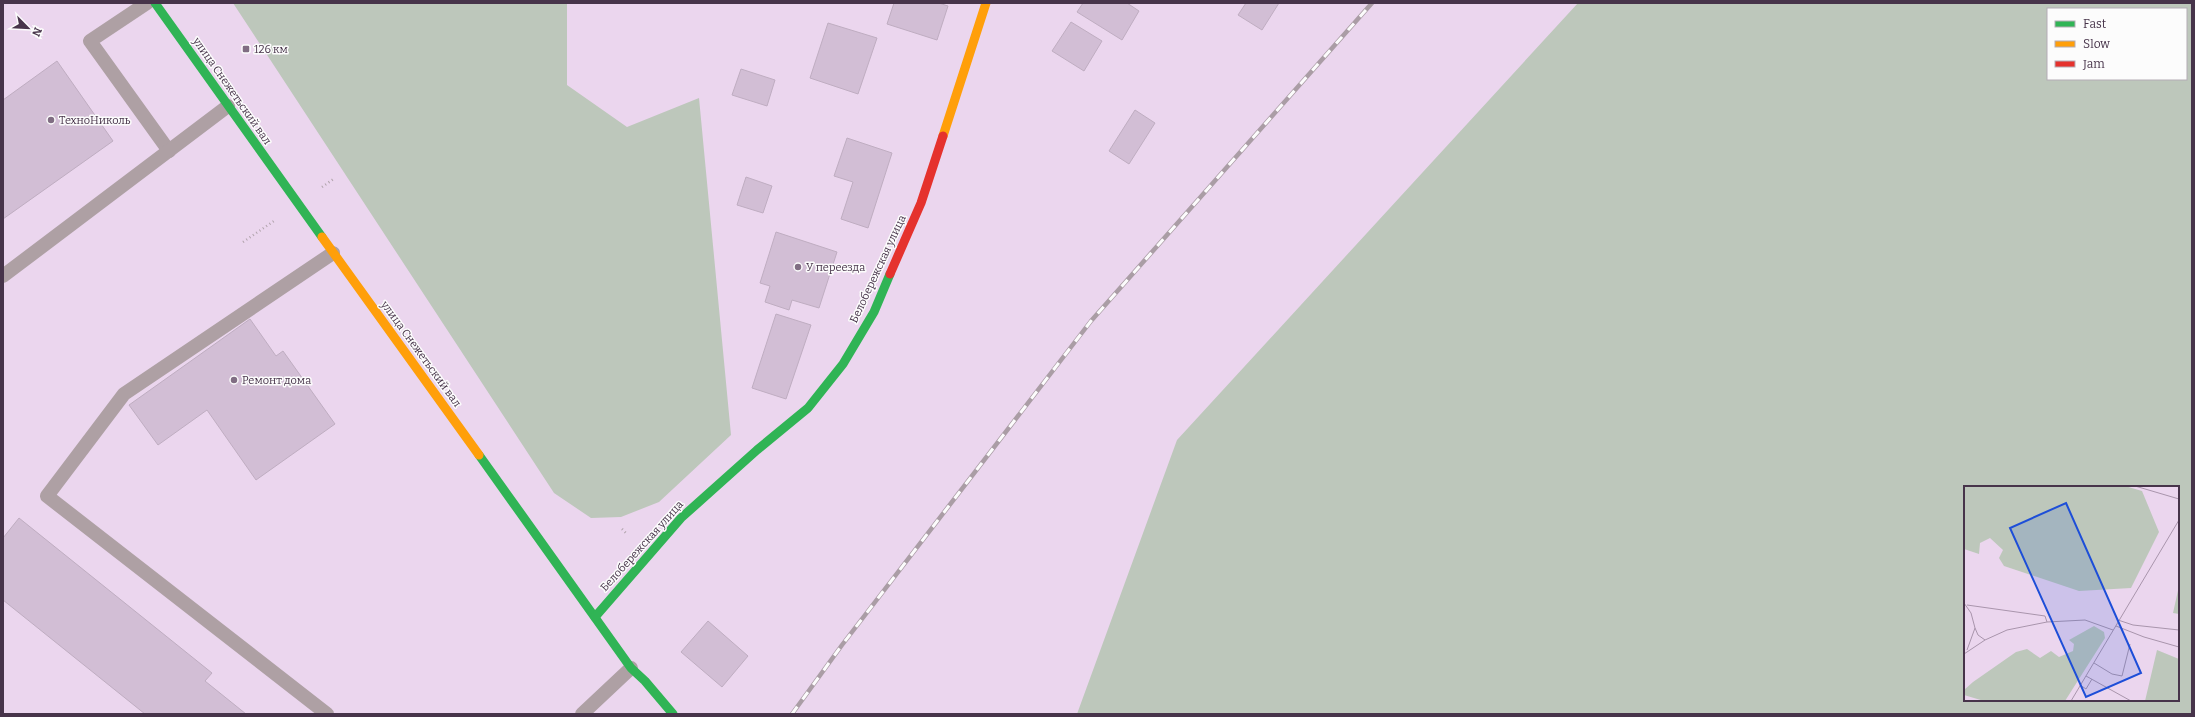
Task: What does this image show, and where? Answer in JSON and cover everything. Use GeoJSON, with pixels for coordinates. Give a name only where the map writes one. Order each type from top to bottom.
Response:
{"type":"FeatureCollection","features":[{"type":"Feature","properties":{"kind":"main road","name":"улица Снежетьский вал"},"geometry":{"type":"LineString","coordinates":[[155,3],[632,668],[673,714]]}},
{"type":"Feature","properties":{"kind":"main road","name":"Белобережская улица"},"geometry":{"type":"LineString","coordinates":[[595,617],[681,518],[757,450],[808,408],[843,364],[874,312],[921,203],[986,3]]}},
{"type":"Feature","properties":{"kind":"lane"},"geometry":{"type":"LineString","coordinates":[[147,3],[90,41],[169,151]]}},
{"type":"Feature","properties":{"kind":"lane"},"geometry":{"type":"LineString","coordinates":[[3,276],[228,106]]}},
{"type":"Feature","properties":{"kind":"lane"},"geometry":{"type":"LineString","coordinates":[[327,714],[47,496],[124,394],[333,252]]}},
{"type":"Feature","properties":{"kind":"lane"},"geometry":{"type":"LineString","coordinates":[[582,714],[632,668]]}},
{"type":"Feature","properties":{"kind":"shaded area"},"geometry":{"type":"Polygon","coordinates":[[[233,3],[567,3],[567,85],[627,127],[699,98],[731,435],[659,502],[621,517],[591,518],[554,493],[233,3]]]}},
{"type":"Feature","properties":{"kind":"shaded area"},"geometry":{"type":"Polygon","coordinates":[[[1578,3],[2192,3],[2192,714],[1077,714],[1177,440],[1578,3]]]}},
{"type":"Feature","properties":{"kind":"building"},"geometry":{"type":"Polygon","coordinates":[[[894,3],[939,3],[948,6],[937,40],[887,24],[894,3]]]}},
{"type":"Feature","properties":{"kind":"building"},"geometry":{"type":"Polygon","coordinates":[[[1083,3],[1127,3],[1139,11],[1122,40],[1077,12],[1083,3]]]}},
{"type":"Feature","properties":{"kind":"building"},"geometry":{"type":"Polygon","coordinates":[[[1246,3],[1279,3],[1262,30],[1238,15],[1246,3]]]}},
{"type":"Feature","properties":{"kind":"building"},"geometry":{"type":"Polygon","coordinates":[[[1071,22],[1102,41],[1084,71],[1052,51],[1071,22]]]}},
{"type":"Feature","properties":{"kind":"building"},"geometry":{"type":"Polygon","coordinates":[[[828,23],[877,38],[858,94],[810,78],[828,23]]]}},
{"type":"Feature","properties":{"kind":"building","name":"ТехноНиколь"},"geometry":{"type":"Polygon","coordinates":[[[57,61],[113,141],[3,219],[3,100],[57,61]]]}},
{"type":"Feature","properties":{"kind":"building"},"geometry":{"type":"Polygon","coordinates":[[[741,69],[775,80],[767,106],[732,95],[741,69]]]}},
{"type":"Feature","properties":{"kind":"building"},"geometry":{"type":"Polygon","coordinates":[[[1135,110],[1155,123],[1129,164],[1109,151],[1135,110]]]}},
{"type":"Feature","properties":{"kind":"building"},"geometry":{"type":"Polygon","coordinates":[[[847,138],[892,153],[868,228],[841,219],[853,182],[834,176],[847,138]]]}},
{"type":"Feature","properties":{"kind":"building"},"geometry":{"type":"Polygon","coordinates":[[[746,177],[772,186],[763,213],[737,205],[746,177]]]}},
{"type":"Feature","properties":{"kind":"building"},"geometry":{"type":"Polygon","coordinates":[[[776,232],[837,252],[819,308],[792,300],[789,310],[765,302],[770,286],[760,283],[776,232]]]}},
{"type":"Feature","properties":{"kind":"building"},"geometry":{"type":"Polygon","coordinates":[[[776,314],[811,325],[786,399],[752,388],[776,314]]]}},
{"type":"Feature","properties":{"kind":"building","name":"Ремонт дома"},"geometry":{"type":"Polygon","coordinates":[[[250,319],[276,356],[283,351],[335,424],[256,480],[207,410],[158,445],[129,405],[250,319]]]}},
{"type":"Feature","properties":{"kind":"building"},"geometry":{"type":"Polygon","coordinates":[[[19,518],[212,673],[205,681],[246,714],[145,714],[3,600],[3,538],[19,518]]]}},
{"type":"Feature","properties":{"kind":"building"},"geometry":{"type":"Polygon","coordinates":[[[708,621],[748,656],[722,687],[681,652],[708,621]]]}},
{"type":"Feature","properties":{"kind":"railway"},"geometry":{"type":"LineString","coordinates":[[792,714],[842,645],[1091,321],[1372,3]]}},
{"type":"Feature","properties":{"kind":"traffic: fast"},"geometry":{"type":"LineString","coordinates":[[155,3],[322,237]]}},
{"type":"Feature","properties":{"kind":"traffic: fast"},"geometry":{"type":"LineString","coordinates":[[595,617],[681,518],[757,450],[808,408],[843,364],[874,312],[890,274]]}},
{"type":"Feature","properties":{"kind":"traffic: fast"},"geometry":{"type":"LineString","coordinates":[[479,455],[631,668],[645,681],[673,714]]}},
{"type":"Feature","properties":{"kind":"traffic: slow"},"geometry":{"type":"LineString","coordinates":[[943,136],[986,3]]}},
{"type":"Feature","properties":{"kind":"traffic: slow"},"geometry":{"type":"LineString","coordinates":[[322,237],[479,455]]}},
{"type":"Feature","properties":{"kind":"traffic: jam"},"geometry":{"type":"LineString","coordinates":[[890,274],[921,203],[943,136]]}},
{"type":"Feature","properties":{"kind":"place","name":"126 км"},"geometry":{"type":"Point","coordinates":[246,49]}},
{"type":"Feature","properties":{"kind":"place","name":"ТехноНиколь"},"geometry":{"type":"Point","coordinates":[51,120]}},
{"type":"Feature","properties":{"kind":"place","name":"У переезда"},"geometry":{"type":"Point","coordinates":[798,267]}},
{"type":"Feature","properties":{"kind":"place","name":"Ремонт дома"},"geometry":{"type":"Point","coordinates":[234,380]}}]}
